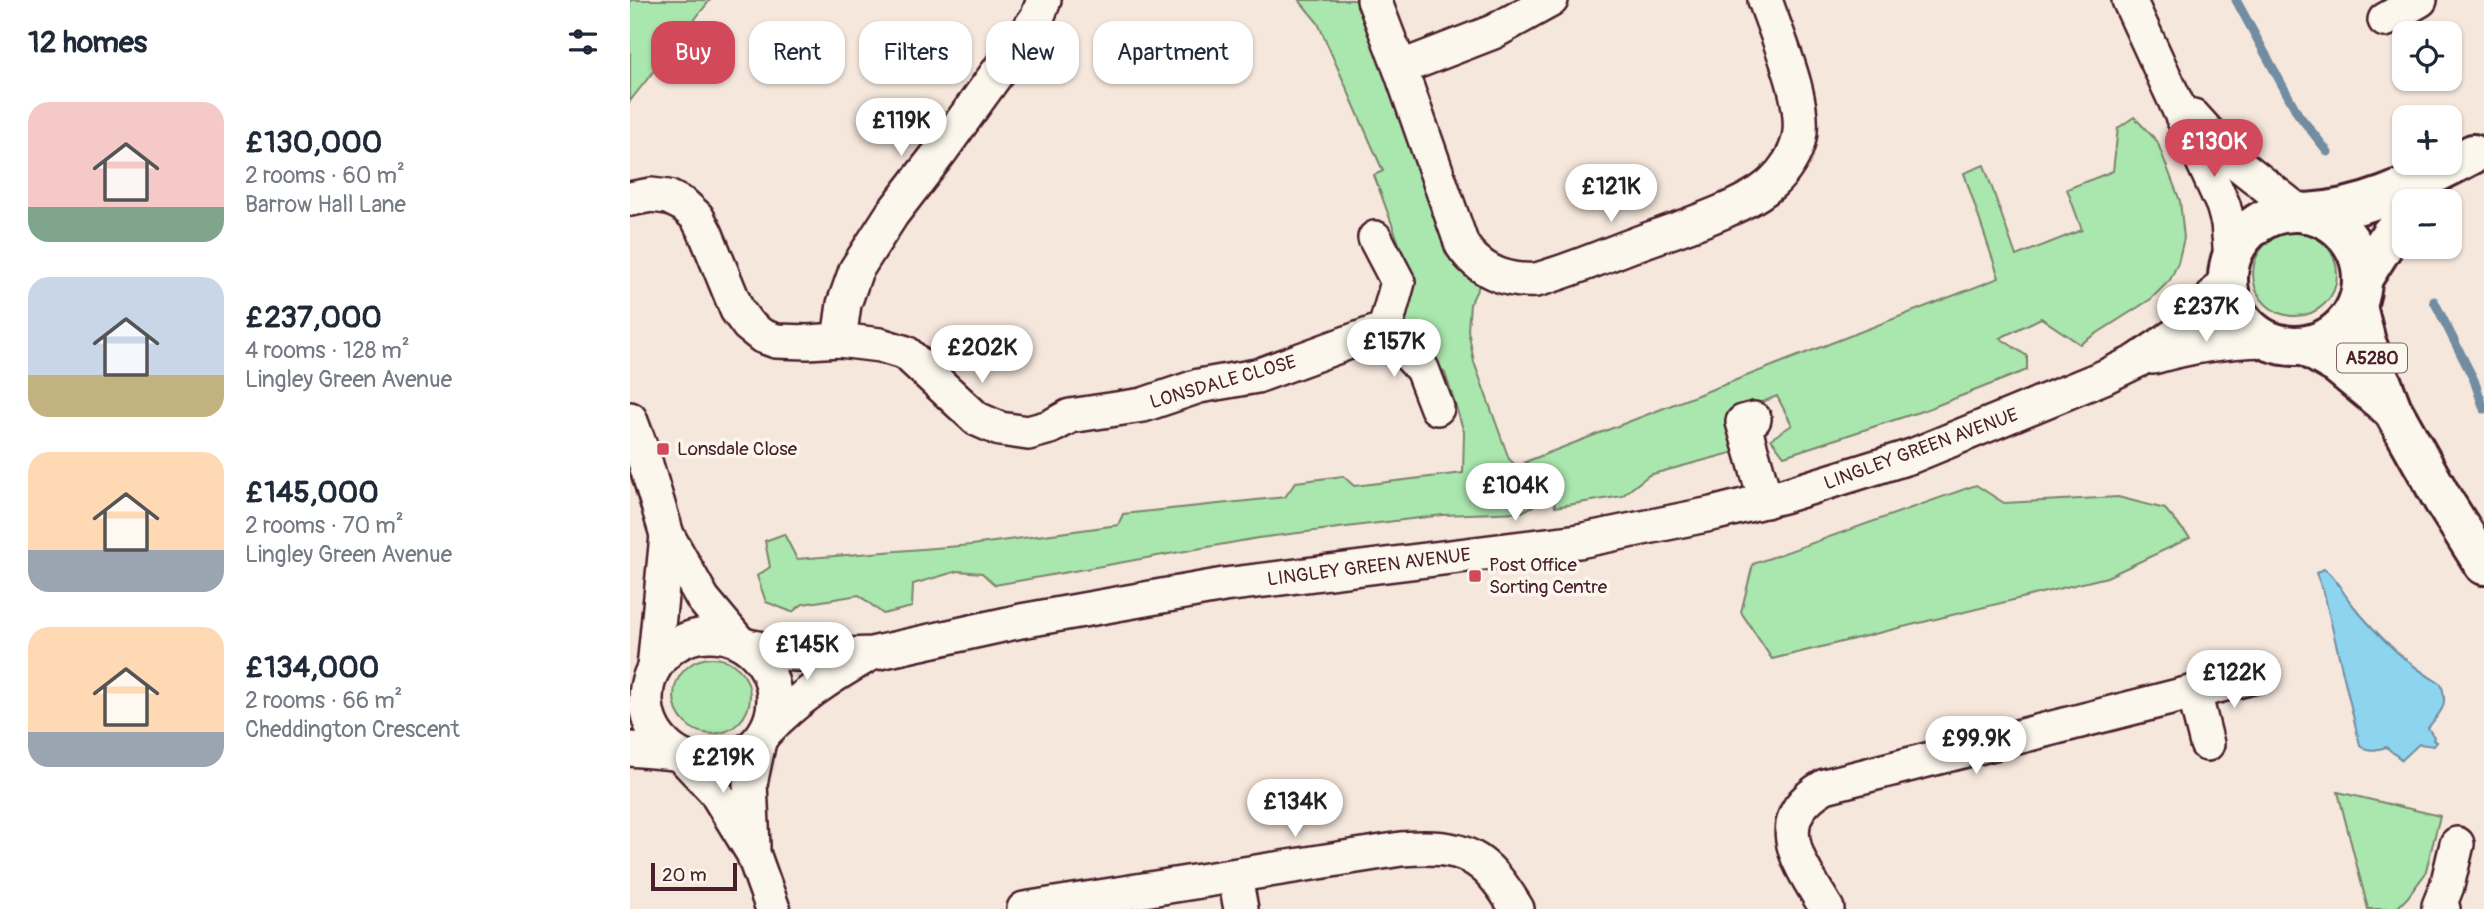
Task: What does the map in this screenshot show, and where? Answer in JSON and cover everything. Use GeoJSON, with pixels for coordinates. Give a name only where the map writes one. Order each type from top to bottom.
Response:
{"type":"FeatureCollection","features":[{"type":"Feature","properties":{"kind":"main road"},"geometry":{"type":"LineString","coordinates":[[2265,340],[2249,329],[2237,314],[2230,296],[2229,268],[2241,239],[2257,224],[2277,215],[2349,209],[2368,204],[2479,150]]}},
{"type":"Feature","properties":{"kind":"main road"},"geometry":{"type":"LineString","coordinates":[[2435,189],[2479,150]]}},
{"type":"Feature","properties":{"kind":"main road","name":"A5280"},"geometry":{"type":"LineString","coordinates":[[2302,212],[2330,223],[2351,242],[2360,260],[2360,292],[2366,342],[2392,409],[2443,500],[2484,565]]}},
{"type":"Feature","properties":{"kind":"main road","name":"A5280"},"geometry":{"type":"LineString","coordinates":[[2265,340],[2284,346],[2305,346],[2327,339],[2345,326],[2392,233]]}},
{"type":"Feature","properties":{"kind":"main road","name":"A5280"},"geometry":{"type":"LineString","coordinates":[[2305,346],[2338,365],[2392,409]]}},
{"type":"Feature","properties":{"kind":"street"},"geometry":{"type":"LineString","coordinates":[[839,340],[844,304],[856,270],[892,214],[1037,18],[1044,0]]}},
{"type":"Feature","properties":{"kind":"street"},"geometry":{"type":"LineString","coordinates":[[1374,0],[1462,245],[1479,265],[1490,272],[1512,279],[1536,279],[1738,204],[1772,184],[1794,155],[1799,138],[1799,110],[1765,0]]}},
{"type":"Feature","properties":{"kind":"street"},"geometry":{"type":"LineString","coordinates":[[1400,68],[1493,32],[1551,0]]}},
{"type":"Feature","properties":{"kind":"street"},"geometry":{"type":"LineString","coordinates":[[2129,0],[2223,205],[2228,223],[2229,268]]}},
{"type":"Feature","properties":{"kind":"street"},"geometry":{"type":"LineString","coordinates":[[2175,96],[2232,159],[2302,212]]}},
{"type":"Feature","properties":{"kind":"street","name":"LONSDALE CLOSE"},"geometry":{"type":"LineString","coordinates":[[630,199],[651,195],[668,197],[684,205],[697,217],[737,310],[748,326],[762,336],[776,341],[839,340],[880,345],[906,353],[977,419],[1000,429],[1028,433],[1050,427],[1070,416],[1143,405],[1199,386],[1257,376],[1385,329]]}},
{"type":"Feature","properties":{"kind":"street"},"geometry":{"type":"LineString","coordinates":[[1376,238],[1398,282],[1385,329],[1422,369],[1437,408]]}},
{"type":"Feature","properties":{"kind":"street","name":"LINGLEY GREEN AVENUE"},"geometry":{"type":"LineString","coordinates":[[2137,361],[2175,335],[2203,310],[2229,268]]}},
{"type":"Feature","properties":{"kind":"street","name":"LINGLEY GREEN AVENUE"},"geometry":{"type":"LineString","coordinates":[[742,644],[783,653],[871,654],[1021,621],[1135,600],[1308,573],[1579,541],[1651,528],[1766,501],[1912,456],[2019,414],[2137,361],[2187,347],[2228,341],[2265,340]]}},
{"type":"Feature","properties":{"kind":"street"},"geometry":{"type":"LineString","coordinates":[[630,419],[667,535],[703,599],[742,644],[761,659],[770,676],[774,693],[773,712],[763,735],[750,784],[753,853]]}},
{"type":"Feature","properties":{"kind":"street"},"geometry":{"type":"LineString","coordinates":[[1754,419],[1743,422],[1766,501]]}},
{"type":"Feature","properties":{"kind":"street"},"geometry":{"type":"LineString","coordinates":[[667,535],[644,680],[647,712],[652,728],[662,743],[679,755],[715,791],[753,853],[773,909]]}},
{"type":"Feature","properties":{"kind":"street"},"geometry":{"type":"LineString","coordinates":[[644,680],[666,653],[681,642],[700,636],[719,635],[742,644]]}},
{"type":"Feature","properties":{"kind":"street","name":"LINGLEY GREEN AVENUE"},"geometry":{"type":"LineString","coordinates":[[763,735],[790,705],[826,679],[871,654]]}},
{"type":"Feature","properties":{"kind":"street"},"geometry":{"type":"LineString","coordinates":[[1818,906],[1791,835],[1798,808],[1810,795],[1825,786],[2260,675]]}},
{"type":"Feature","properties":{"kind":"street"},"geometry":{"type":"LineString","coordinates":[[2194,692],[2207,744]]}},
{"type":"Feature","properties":{"kind":"street"},"geometry":{"type":"LineString","coordinates":[[630,749],[679,755],[703,763],[724,762],[743,754],[763,735]]}},
{"type":"Feature","properties":{"kind":"street"},"geometry":{"type":"LineString","coordinates":[[2439,908],[2456,844]]}},
{"type":"Feature","properties":{"kind":"street"},"geometry":{"type":"LineString","coordinates":[[1024,909],[1238,893],[1401,849],[1426,847],[1451,848],[1473,856],[1491,871],[1517,909]]}},
{"type":"Feature","properties":{"kind":"green space"},"geometry":{"type":"Polygon","coordinates":[[[630,0],[710,0],[693,21],[651,21],[651,74],[630,101],[630,0]]]}},
{"type":"Feature","properties":{"kind":"green space"},"geometry":{"type":"Polygon","coordinates":[[[1299,0],[1365,0],[1482,280],[1470,304],[1468,330],[1474,362],[1509,459],[1529,478],[1541,497],[1539,503],[1522,512],[1443,515],[1258,538],[995,585],[982,573],[958,571],[913,584],[912,607],[883,614],[859,595],[803,604],[792,612],[766,602],[757,576],[770,567],[765,541],[784,534],[797,559],[972,545],[1118,525],[1123,514],[1285,497],[1296,482],[1343,476],[1354,486],[1463,473],[1464,432],[1445,373],[1426,356],[1420,338],[1405,323],[1400,309],[1408,268],[1374,175],[1383,171],[1318,23],[1299,0]]]}},
{"type":"Feature","properties":{"kind":"green space"},"geometry":{"type":"Polygon","coordinates":[[[2134,117],[2157,141],[2180,201],[2184,238],[2178,263],[2170,280],[2151,299],[2080,344],[2041,318],[2000,338],[2027,356],[2027,370],[1928,409],[1784,456],[1771,439],[1792,425],[1777,396],[1732,415],[1735,452],[1649,475],[1622,496],[1555,507],[1547,480],[1525,462],[1999,278],[1964,173],[1984,165],[2016,256],[2082,230],[2067,189],[2113,171],[2118,128],[2134,117]]]}},
{"type":"Feature","properties":{"kind":"green space"},"geometry":{"type":"Polygon","coordinates":[[[2295,232],[2311,235],[2325,244],[2334,258],[2337,274],[2334,290],[2325,304],[2311,313],[2295,316],[2279,313],[2265,304],[2256,290],[2253,274],[2256,258],[2265,244],[2279,235],[2295,232]]]}},
{"type":"Feature","properties":{"kind":"green space"},"geometry":{"type":"Polygon","coordinates":[[[1976,485],[2004,503],[2118,497],[2165,509],[2190,538],[2107,577],[1772,659],[1741,612],[1753,564],[1976,485]]]}},
{"type":"Feature","properties":{"kind":"green space"},"geometry":{"type":"Polygon","coordinates":[[[705,658],[719,658],[733,664],[744,675],[750,696],[747,711],[739,723],[719,734],[705,734],[691,728],[680,717],[674,703],[674,689],[680,675],[691,664],[705,658]]]}},
{"type":"Feature","properties":{"kind":"green space"},"geometry":{"type":"Polygon","coordinates":[[[2338,792],[2440,816],[2425,874],[2396,909],[2368,909],[2338,792]]]}},
{"type":"Feature","properties":{"kind":"water"},"geometry":{"type":"Polygon","coordinates":[[[2324,569],[2381,637],[2404,658],[2441,684],[2444,703],[2428,728],[2433,740],[2437,742],[2434,746],[2419,744],[2402,760],[2386,747],[2369,750],[2360,745],[2324,593],[2316,573],[2324,569]]]}},
{"type":"Feature","properties":{"kind":"waterway"},"geometry":{"type":"LineString","coordinates":[[2236,0],[2298,114],[2328,152]]}},
{"type":"Feature","properties":{"kind":"waterway"},"geometry":{"type":"LineString","coordinates":[[2434,301],[2474,380],[2484,409]]}},
{"type":"Feature","properties":{"kind":"place","name":"Lonsdale Close"},"geometry":{"type":"Point","coordinates":[663,449]}},
{"type":"Feature","properties":{"kind":"place","name":"Post Office Sorting Centre"},"geometry":{"type":"Point","coordinates":[1475,576]}}]}
